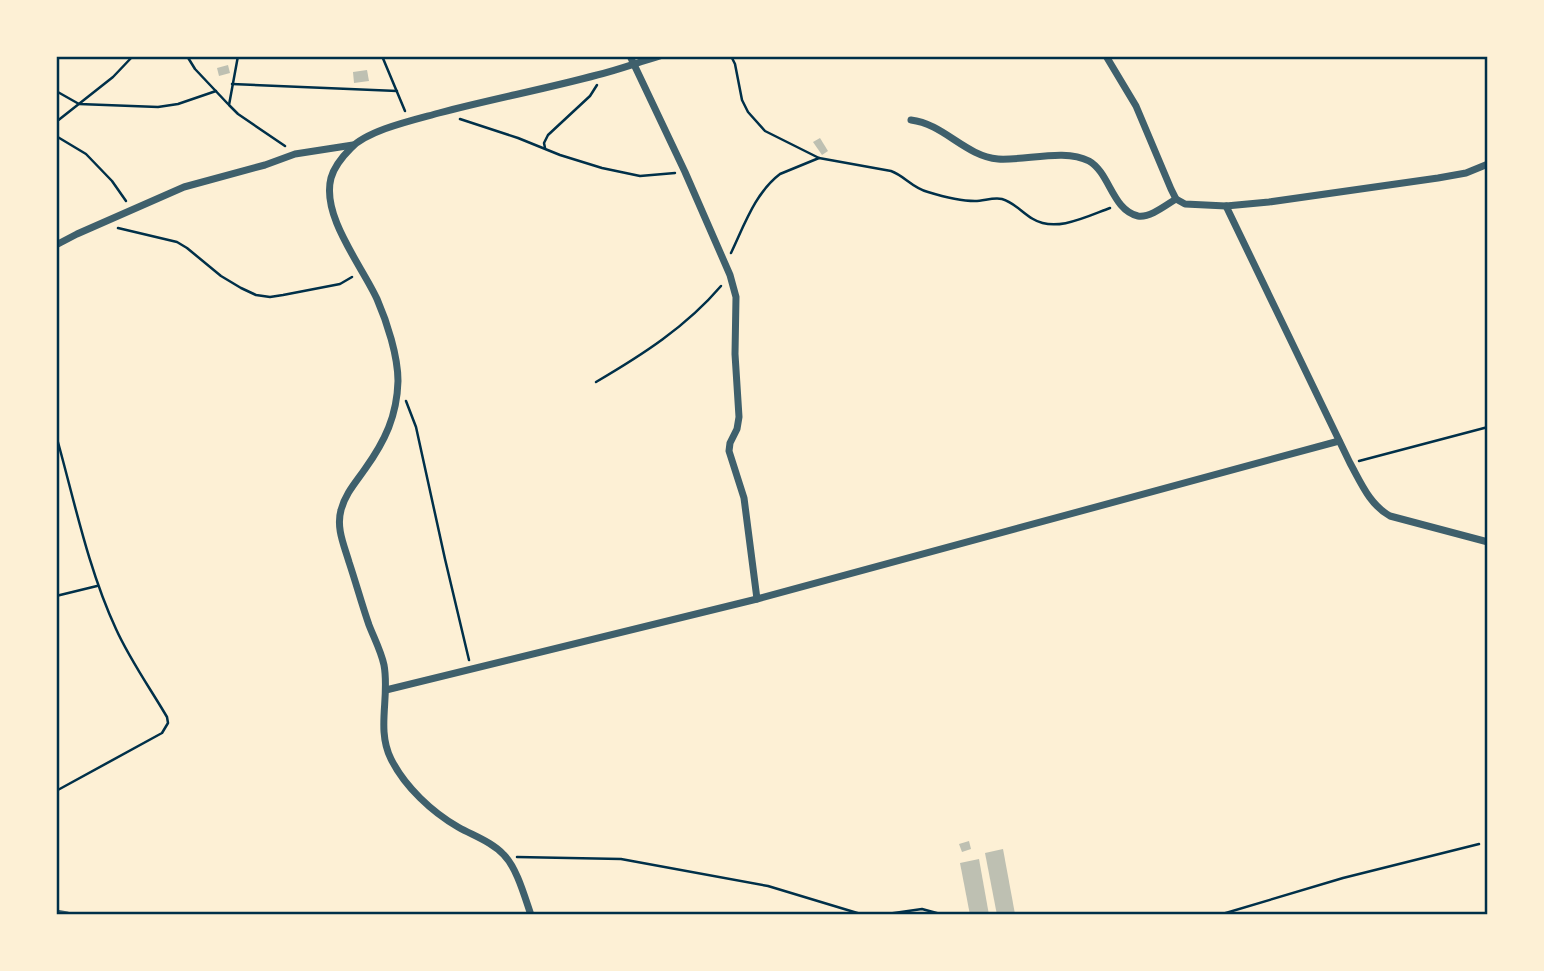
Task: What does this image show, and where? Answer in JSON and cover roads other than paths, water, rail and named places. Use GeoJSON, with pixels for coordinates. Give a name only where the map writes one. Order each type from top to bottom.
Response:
{"type":"FeatureCollection","features":[{"type":"Feature","properties":{"kind":"street"},"geometry":{"type":"LineString","coordinates":[[630,56],[726,265],[736,298],[735,355],[740,404],[737,429],[729,451],[744,498],[757,599]]}},
{"type":"Feature","properties":{"kind":"street"},"geometry":{"type":"LineString","coordinates":[[531,915],[507,857],[495,847],[458,827],[425,802],[403,778],[391,760],[386,745],[383,723],[386,690],[383,664],[340,533],[339,517],[349,491],[387,435],[393,417],[398,379],[388,330],[377,299],[340,231],[332,209],[331,180],[335,169],[353,145],[366,137],[438,113],[604,74],[660,56]]}},
{"type":"Feature","properties":{"kind":"street"},"geometry":{"type":"LineString","coordinates":[[1106,56],[1136,106],[1176,199],[1185,204],[1226,206],[1269,202],[1438,178],[1466,173],[1488,164]]}},
{"type":"Feature","properties":{"kind":"street"},"geometry":{"type":"LineString","coordinates":[[911,120],[924,122],[940,130],[979,155],[997,159],[1076,156],[1088,161],[1098,168],[1121,204],[1140,217],[1152,214],[1176,199]]}},
{"type":"Feature","properties":{"kind":"street"},"geometry":{"type":"LineString","coordinates":[[56,245],[184,187],[295,154],[353,145]]}},
{"type":"Feature","properties":{"kind":"street"},"geometry":{"type":"LineString","coordinates":[[1226,206],[1339,441],[1370,499],[1380,511],[1390,516],[1488,542]]}},
{"type":"Feature","properties":{"kind":"street"},"geometry":{"type":"LineString","coordinates":[[386,690],[757,599],[1339,441]]}},
{"type":"Feature","properties":{"kind":"street"},"geometry":{"type":"LineString","coordinates":[[56,913],[67,915]]}}]}
